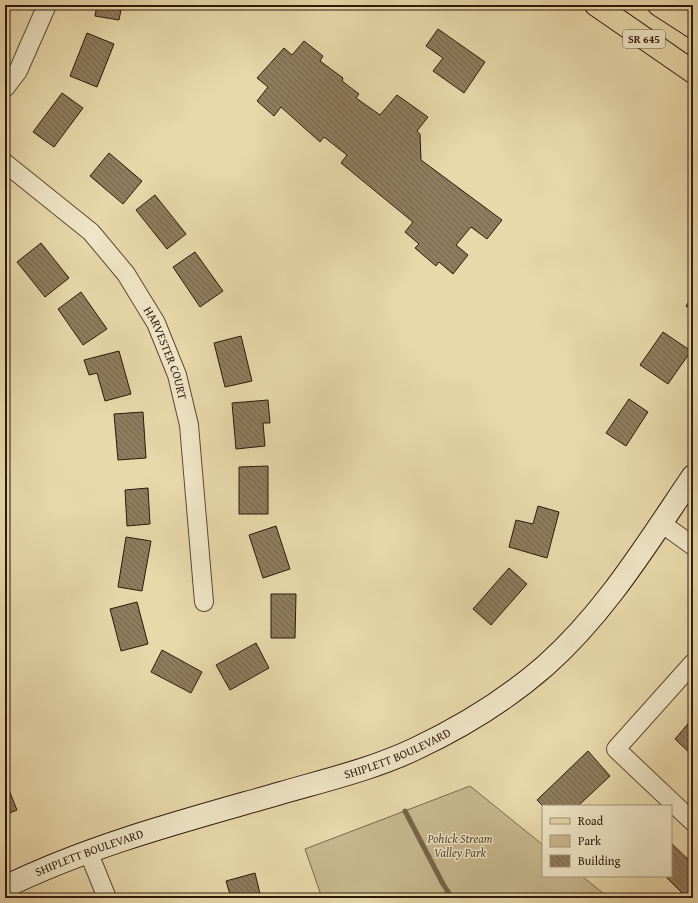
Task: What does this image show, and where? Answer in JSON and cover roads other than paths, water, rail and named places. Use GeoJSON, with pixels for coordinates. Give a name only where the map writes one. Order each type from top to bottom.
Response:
{"type":"FeatureCollection","features":[{"type":"Feature","properties":{"kind":"main road","name":"SR 645"},"geometry":{"type":"LineString","coordinates":[[596,5],[693,72]]}},
{"type":"Feature","properties":{"kind":"main road","name":"SR 645"},"geometry":{"type":"LineString","coordinates":[[659,5],[693,27]]}},
{"type":"Feature","properties":{"kind":"street"},"geometry":{"type":"LineString","coordinates":[[5,88],[18,71],[47,5]]}},
{"type":"Feature","properties":{"kind":"street","name":"HARVESTER COURT"},"geometry":{"type":"LineString","coordinates":[[5,163],[91,232],[126,274],[156,323],[177,375],[189,425],[204,602]]}},
{"type":"Feature","properties":{"kind":"street","name":"SHIPLETT BOULEVARD"},"geometry":{"type":"LineString","coordinates":[[5,887],[26,876],[88,851],[150,830],[365,769],[414,750],[460,726],[517,689],[570,642],[594,617],[615,591],[693,476]]}},
{"type":"Feature","properties":{"kind":"street"},"geometry":{"type":"LineString","coordinates":[[661,523],[693,546]]}},
{"type":"Feature","properties":{"kind":"street"},"geometry":{"type":"LineString","coordinates":[[693,663],[616,749],[693,822]]}},
{"type":"Feature","properties":{"kind":"street"},"geometry":{"type":"LineString","coordinates":[[88,851],[107,898]]}},
{"type":"Feature","properties":{"kind":"waterway"},"geometry":{"type":"LineString","coordinates":[[405,811],[443,884],[452,898]]}},
{"type":"Feature","properties":{"kind":"park label","name":"Pohick Stream Valley Park"},"geometry":{"type":"Point","coordinates":[460,846]}}]}
